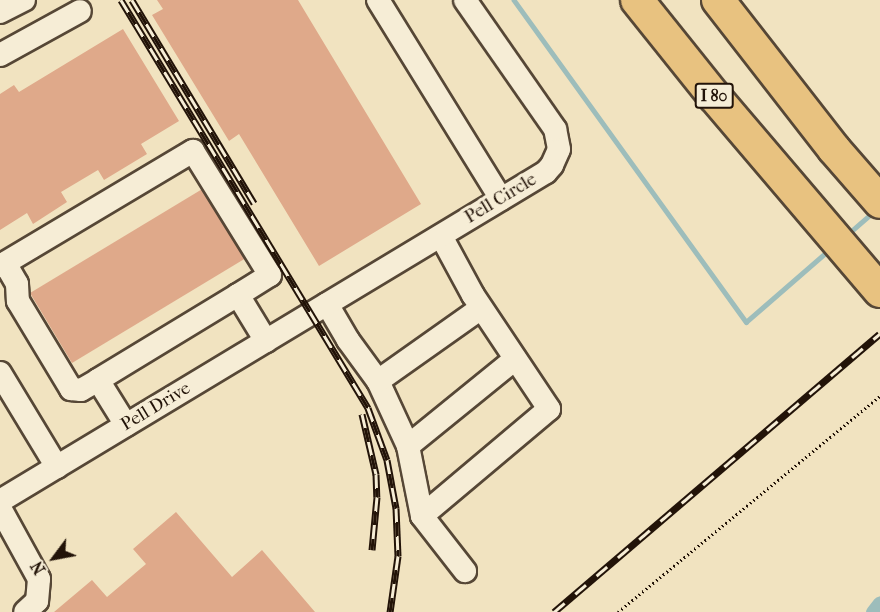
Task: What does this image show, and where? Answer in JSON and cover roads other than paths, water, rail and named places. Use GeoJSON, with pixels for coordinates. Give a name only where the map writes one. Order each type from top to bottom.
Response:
{"type":"FeatureCollection","features":[{"type":"Feature","properties":{"kind":"highway","name":"I 80"},"geometry":{"type":"LineString","coordinates":[[638,0],[793,190],[880,291]]}},
{"type":"Feature","properties":{"kind":"highway"},"geometry":{"type":"LineString","coordinates":[[718,0],[834,149],[880,202]]}},
{"type":"Feature","properties":{"kind":"street"},"geometry":{"type":"LineString","coordinates":[[0,12],[24,0]]}},
{"type":"Feature","properties":{"kind":"street"},"geometry":{"type":"LineString","coordinates":[[378,0],[501,199]]}},
{"type":"Feature","properties":{"kind":"street","name":"Pell Circle"},"geometry":{"type":"LineString","coordinates":[[319,309],[501,199],[552,165],[559,149],[555,129],[465,0]]}},
{"type":"Feature","properties":{"kind":"street"},"geometry":{"type":"LineString","coordinates":[[0,55],[80,12]]}},
{"type":"Feature","properties":{"kind":"street"},"geometry":{"type":"LineString","coordinates":[[193,151],[270,275],[81,390],[71,389],[18,301],[17,284],[3,265],[193,151]]}},
{"type":"Feature","properties":{"kind":"street"},"geometry":{"type":"LineString","coordinates":[[422,516],[549,409],[481,308],[441,236]]}},
{"type":"Feature","properties":{"kind":"street"},"geometry":{"type":"LineString","coordinates":[[238,295],[266,341]]}},
{"type":"Feature","properties":{"kind":"street"},"geometry":{"type":"LineString","coordinates":[[378,381],[481,308]]}},
{"type":"Feature","properties":{"kind":"street"},"geometry":{"type":"LineString","coordinates":[[319,309],[348,340],[378,381],[408,446],[422,516],[465,572]]}},
{"type":"Feature","properties":{"kind":"street","name":"Pell Drive"},"geometry":{"type":"LineString","coordinates":[[0,501],[319,309]]}},
{"type":"Feature","properties":{"kind":"street"},"geometry":{"type":"LineString","coordinates":[[408,446],[515,359]]}},
{"type":"Feature","properties":{"kind":"street"},"geometry":{"type":"LineString","coordinates":[[1,376],[57,467]]}},
{"type":"Feature","properties":{"kind":"street"},"geometry":{"type":"LineString","coordinates":[[98,380],[126,425]]}},
{"type":"Feature","properties":{"kind":"street"},"geometry":{"type":"LineString","coordinates":[[0,508],[39,579],[37,601],[25,612]]}},
{"type":"Feature","properties":{"kind":"waterway"},"geometry":{"type":"LineString","coordinates":[[514,0],[746,322],[830,249]]}},
{"type":"Feature","properties":{"kind":"waterway"},"geometry":{"type":"LineString","coordinates":[[848,234],[873,212]]}},
{"type":"Feature","properties":{"kind":"waterway"},"geometry":{"type":"LineString","coordinates":[[873,612],[880,603]]}},
{"type":"Feature","properties":{"kind":"railway"},"geometry":{"type":"LineString","coordinates":[[121,0],[368,408],[387,460],[396,508],[398,556],[390,612]]}},
{"type":"Feature","properties":{"kind":"railway"},"geometry":{"type":"LineString","coordinates":[[132,0],[254,203]]}},
{"type":"Feature","properties":{"kind":"railway"},"geometry":{"type":"LineString","coordinates":[[554,612],[880,334]]}},
{"type":"Feature","properties":{"kind":"railway"},"geometry":{"type":"LineString","coordinates":[[362,414],[376,474],[377,497],[372,550]]}}]}
